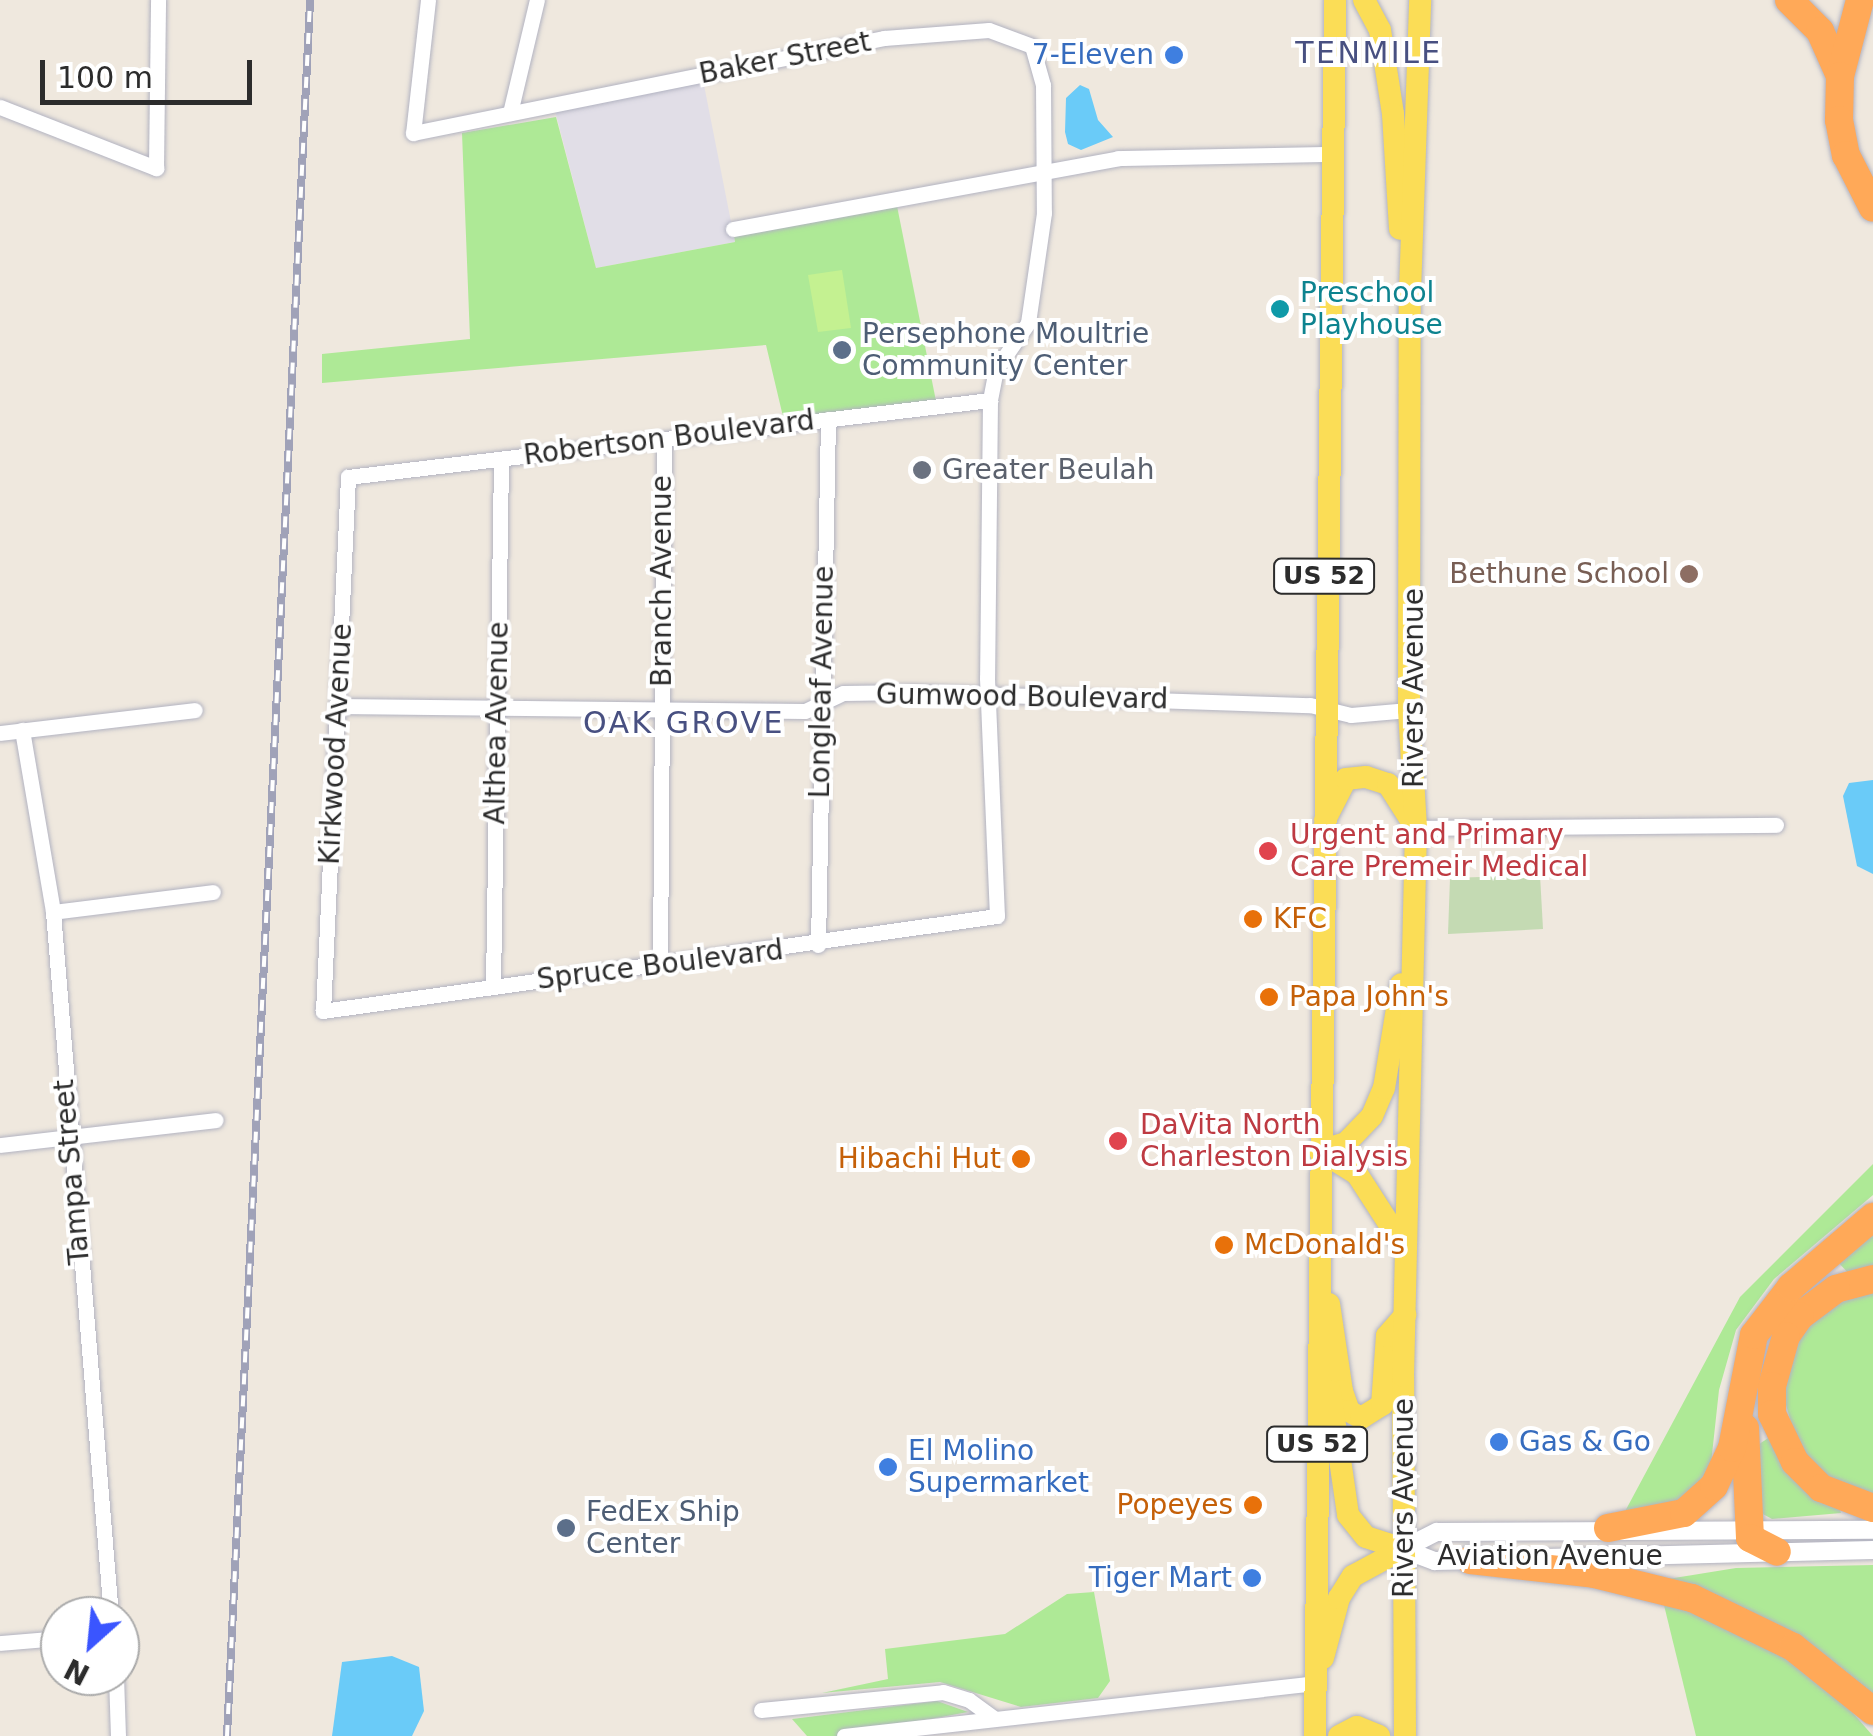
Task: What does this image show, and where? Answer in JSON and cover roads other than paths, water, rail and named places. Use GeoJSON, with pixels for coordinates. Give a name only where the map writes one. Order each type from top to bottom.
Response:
{"type":"FeatureCollection","features":[{"type":"Feature","properties":{"kind":"highway"},"geometry":{"type":"LineString","coordinates":[[1790,0],[1820,31],[1840,76]]}},
{"type":"Feature","properties":{"kind":"highway"},"geometry":{"type":"LineString","coordinates":[[1860,0],[1840,76],[1846,155],[1873,208]]}},
{"type":"Feature","properties":{"kind":"highway"},"geometry":{"type":"LineString","coordinates":[[1608,1528],[1684,1513],[1714,1486],[1732,1448],[1754,1335],[1779,1299],[1873,1217]]}},
{"type":"Feature","properties":{"kind":"highway"},"geometry":{"type":"LineString","coordinates":[[1873,1279],[1836,1289],[1800,1316],[1778,1359],[1772,1400],[1794,1462],[1821,1488],[1873,1508]]}},
{"type":"Feature","properties":{"kind":"highway"},"geometry":{"type":"LineString","coordinates":[[1742,1382],[1748,1532],[1758,1548],[1777,1552]]}},
{"type":"Feature","properties":{"kind":"highway"},"geometry":{"type":"LineString","coordinates":[[1470,1560],[1594,1574],[1692,1598],[1792,1648],[1873,1711]]}},
{"type":"Feature","properties":{"kind":"main road","name":"US 52"},"geometry":{"type":"LineString","coordinates":[[1315,1736],[1329,154],[1335,0]]}},
{"type":"Feature","properties":{"kind":"main road"},"geometry":{"type":"LineString","coordinates":[[1364,0],[1380,30],[1410,292]]}},
{"type":"Feature","properties":{"kind":"main road","name":"Rivers Avenue"},"geometry":{"type":"LineString","coordinates":[[1405,1736],[1405,1316],[1416,828],[1409,710],[1410,292],[1420,0]]}},
{"type":"Feature","properties":{"kind":"main road"},"geometry":{"type":"LineString","coordinates":[[1322,825],[1346,779],[1366,777],[1388,784],[1416,828]]}},
{"type":"Feature","properties":{"kind":"main road"},"geometry":{"type":"LineString","coordinates":[[1320,1151],[1357,1135],[1384,1088],[1414,928]]}},
{"type":"Feature","properties":{"kind":"main road"},"geometry":{"type":"LineString","coordinates":[[1320,1151],[1345,1163],[1372,1191],[1406,1250]]}},
{"type":"Feature","properties":{"kind":"main road"},"geometry":{"type":"LineString","coordinates":[[1319,1232],[1342,1392],[1356,1417],[1382,1405],[1387,1336],[1405,1316]]}},
{"type":"Feature","properties":{"kind":"main road"},"geometry":{"type":"LineString","coordinates":[[1318,1308],[1342,1501],[1366,1537],[1403,1549]]}},
{"type":"Feature","properties":{"kind":"main road"},"geometry":{"type":"LineString","coordinates":[[1315,1683],[1348,1584],[1378,1557],[1403,1549]]}},
{"type":"Feature","properties":{"kind":"main road"},"geometry":{"type":"LineString","coordinates":[[1339,1736],[1357,1727],[1379,1736]]}},
{"type":"Feature","properties":{"kind":"street"},"geometry":{"type":"LineString","coordinates":[[0,107],[156,168],[158,0]]}},
{"type":"Feature","properties":{"kind":"street","name":"Baker Street"},"geometry":{"type":"LineString","coordinates":[[428,0],[414,133],[800,51],[988,30],[1032,46],[1040,62],[1047,170],[1028,324],[996,369],[990,400],[987,678],[992,694],[997,916]]}},
{"type":"Feature","properties":{"kind":"street"},"geometry":{"type":"LineString","coordinates":[[510,113],[537,0]]}},
{"type":"Feature","properties":{"kind":"street"},"geometry":{"type":"LineString","coordinates":[[733,228],[1118,158],[1329,154]]}},
{"type":"Feature","properties":{"kind":"street","name":"Robertson Boulevard"},"geometry":{"type":"LineString","coordinates":[[348,477],[990,400]]}},
{"type":"Feature","properties":{"kind":"street","name":"Longleaf Avenue"},"geometry":{"type":"LineString","coordinates":[[818,945],[828,419]]}},
{"type":"Feature","properties":{"kind":"street","name":"Branch Avenue"},"geometry":{"type":"LineString","coordinates":[[660,963],[664,439]]}},
{"type":"Feature","properties":{"kind":"street","name":"Althea Avenue"},"geometry":{"type":"LineString","coordinates":[[492,986],[501,459]]}},
{"type":"Feature","properties":{"kind":"street","name":"Kirkwood Avenue"},"geometry":{"type":"LineString","coordinates":[[323,1010],[348,477]]}},
{"type":"Feature","properties":{"kind":"street","name":"Gumwood Boulevard"},"geometry":{"type":"LineString","coordinates":[[338,706],[806,711],[843,693],[992,694],[1323,708],[1350,715],[1409,710]]}},
{"type":"Feature","properties":{"kind":"street"},"geometry":{"type":"LineString","coordinates":[[0,733],[195,710]]}},
{"type":"Feature","properties":{"kind":"street","name":"Tampa Street"},"geometry":{"type":"LineString","coordinates":[[22,730],[54,912],[67,1135],[109,1596]]}},
{"type":"Feature","properties":{"kind":"street"},"geometry":{"type":"LineString","coordinates":[[1416,828],[1776,824]]}},
{"type":"Feature","properties":{"kind":"street"},"geometry":{"type":"LineString","coordinates":[[54,912],[214,892]]}},
{"type":"Feature","properties":{"kind":"street","name":"Spruce Boulevard"},"geometry":{"type":"LineString","coordinates":[[323,1010],[818,945],[997,916]]}},
{"type":"Feature","properties":{"kind":"street"},"geometry":{"type":"LineString","coordinates":[[0,1144],[216,1120]]}},
{"type":"Feature","properties":{"kind":"street","name":"Aviation Avenue"},"geometry":{"type":"LineString","coordinates":[[1403,1549],[1437,1532],[1608,1528],[1656,1535],[1873,1530]]}},
{"type":"Feature","properties":{"kind":"street","name":"Aviation Avenue"},"geometry":{"type":"LineString","coordinates":[[1403,1549],[1436,1561],[1873,1550]]}},
{"type":"Feature","properties":{"kind":"street"},"geometry":{"type":"LineString","coordinates":[[0,1644],[40,1640]]}},
{"type":"Feature","properties":{"kind":"street"},"geometry":{"type":"LineString","coordinates":[[844,1736],[1315,1683]]}},
{"type":"Feature","properties":{"kind":"street"},"geometry":{"type":"LineString","coordinates":[[762,1710],[944,1692],[970,1700],[994,1718]]}},
{"type":"Feature","properties":{"kind":"street"},"geometry":{"type":"LineString","coordinates":[[117,1696],[118,1736]]}},
{"type":"Feature","properties":{"kind":"water"},"geometry":{"type":"Polygon","coordinates":[[[1080,85],[1089,89],[1098,120],[1113,137],[1081,150],[1068,144],[1065,132],[1066,98],[1080,85]]]}},
{"type":"Feature","properties":{"kind":"water"},"geometry":{"type":"Polygon","coordinates":[[[1873,780],[1873,874],[1857,866],[1843,796],[1849,783],[1873,780]]]}},
{"type":"Feature","properties":{"kind":"water"},"geometry":{"type":"Polygon","coordinates":[[[392,1656],[419,1667],[424,1711],[412,1736],[332,1736],[342,1662],[392,1656]]]}},
{"type":"Feature","properties":{"kind":"railway"},"geometry":{"type":"LineString","coordinates":[[227,1736],[310,0]]}},
{"type":"Feature","properties":{"kind":"place","name":"7-Eleven"},"geometry":{"type":"Point","coordinates":[1174,55]}},
{"type":"Feature","properties":{"kind":"place","name":"Preschool Playhouse"},"geometry":{"type":"Point","coordinates":[1280,309]}},
{"type":"Feature","properties":{"kind":"place","name":"Persephone Moultrie Community Center"},"geometry":{"type":"Point","coordinates":[842,350]}},
{"type":"Feature","properties":{"kind":"place","name":"Greater Beulah"},"geometry":{"type":"Point","coordinates":[922,470]}},
{"type":"Feature","properties":{"kind":"place","name":"Bethune School"},"geometry":{"type":"Point","coordinates":[1689,574]}},
{"type":"Feature","properties":{"kind":"place","name":"Urgent and Primary Care Premeir Medical"},"geometry":{"type":"Point","coordinates":[1268,851]}},
{"type":"Feature","properties":{"kind":"place","name":"KFC"},"geometry":{"type":"Point","coordinates":[1253,919]}},
{"type":"Feature","properties":{"kind":"place","name":"Papa John's"},"geometry":{"type":"Point","coordinates":[1269,997]}},
{"type":"Feature","properties":{"kind":"place","name":"DaVita North Charleston Dialysis"},"geometry":{"type":"Point","coordinates":[1118,1141]}},
{"type":"Feature","properties":{"kind":"place","name":"Hibachi Hut"},"geometry":{"type":"Point","coordinates":[1021,1159]}},
{"type":"Feature","properties":{"kind":"place","name":"McDonald's"},"geometry":{"type":"Point","coordinates":[1224,1245]}},
{"type":"Feature","properties":{"kind":"place","name":"Gas & Go"},"geometry":{"type":"Point","coordinates":[1499,1442]}},
{"type":"Feature","properties":{"kind":"place","name":"El Molino Supermarket"},"geometry":{"type":"Point","coordinates":[888,1467]}},
{"type":"Feature","properties":{"kind":"place","name":"Popeyes"},"geometry":{"type":"Point","coordinates":[1253,1505]}},
{"type":"Feature","properties":{"kind":"place","name":"FedEx Ship Center"},"geometry":{"type":"Point","coordinates":[566,1528]}},
{"type":"Feature","properties":{"kind":"place","name":"Tiger Mart"},"geometry":{"type":"Point","coordinates":[1252,1578]}},
{"type":"Feature","properties":{"kind":"district","name":"TENMILE"},"geometry":{"type":"Point","coordinates":[1369,53]}},
{"type":"Feature","properties":{"kind":"district","name":"OAK GROVE"},"geometry":{"type":"Point","coordinates":[684,723]}}]}
